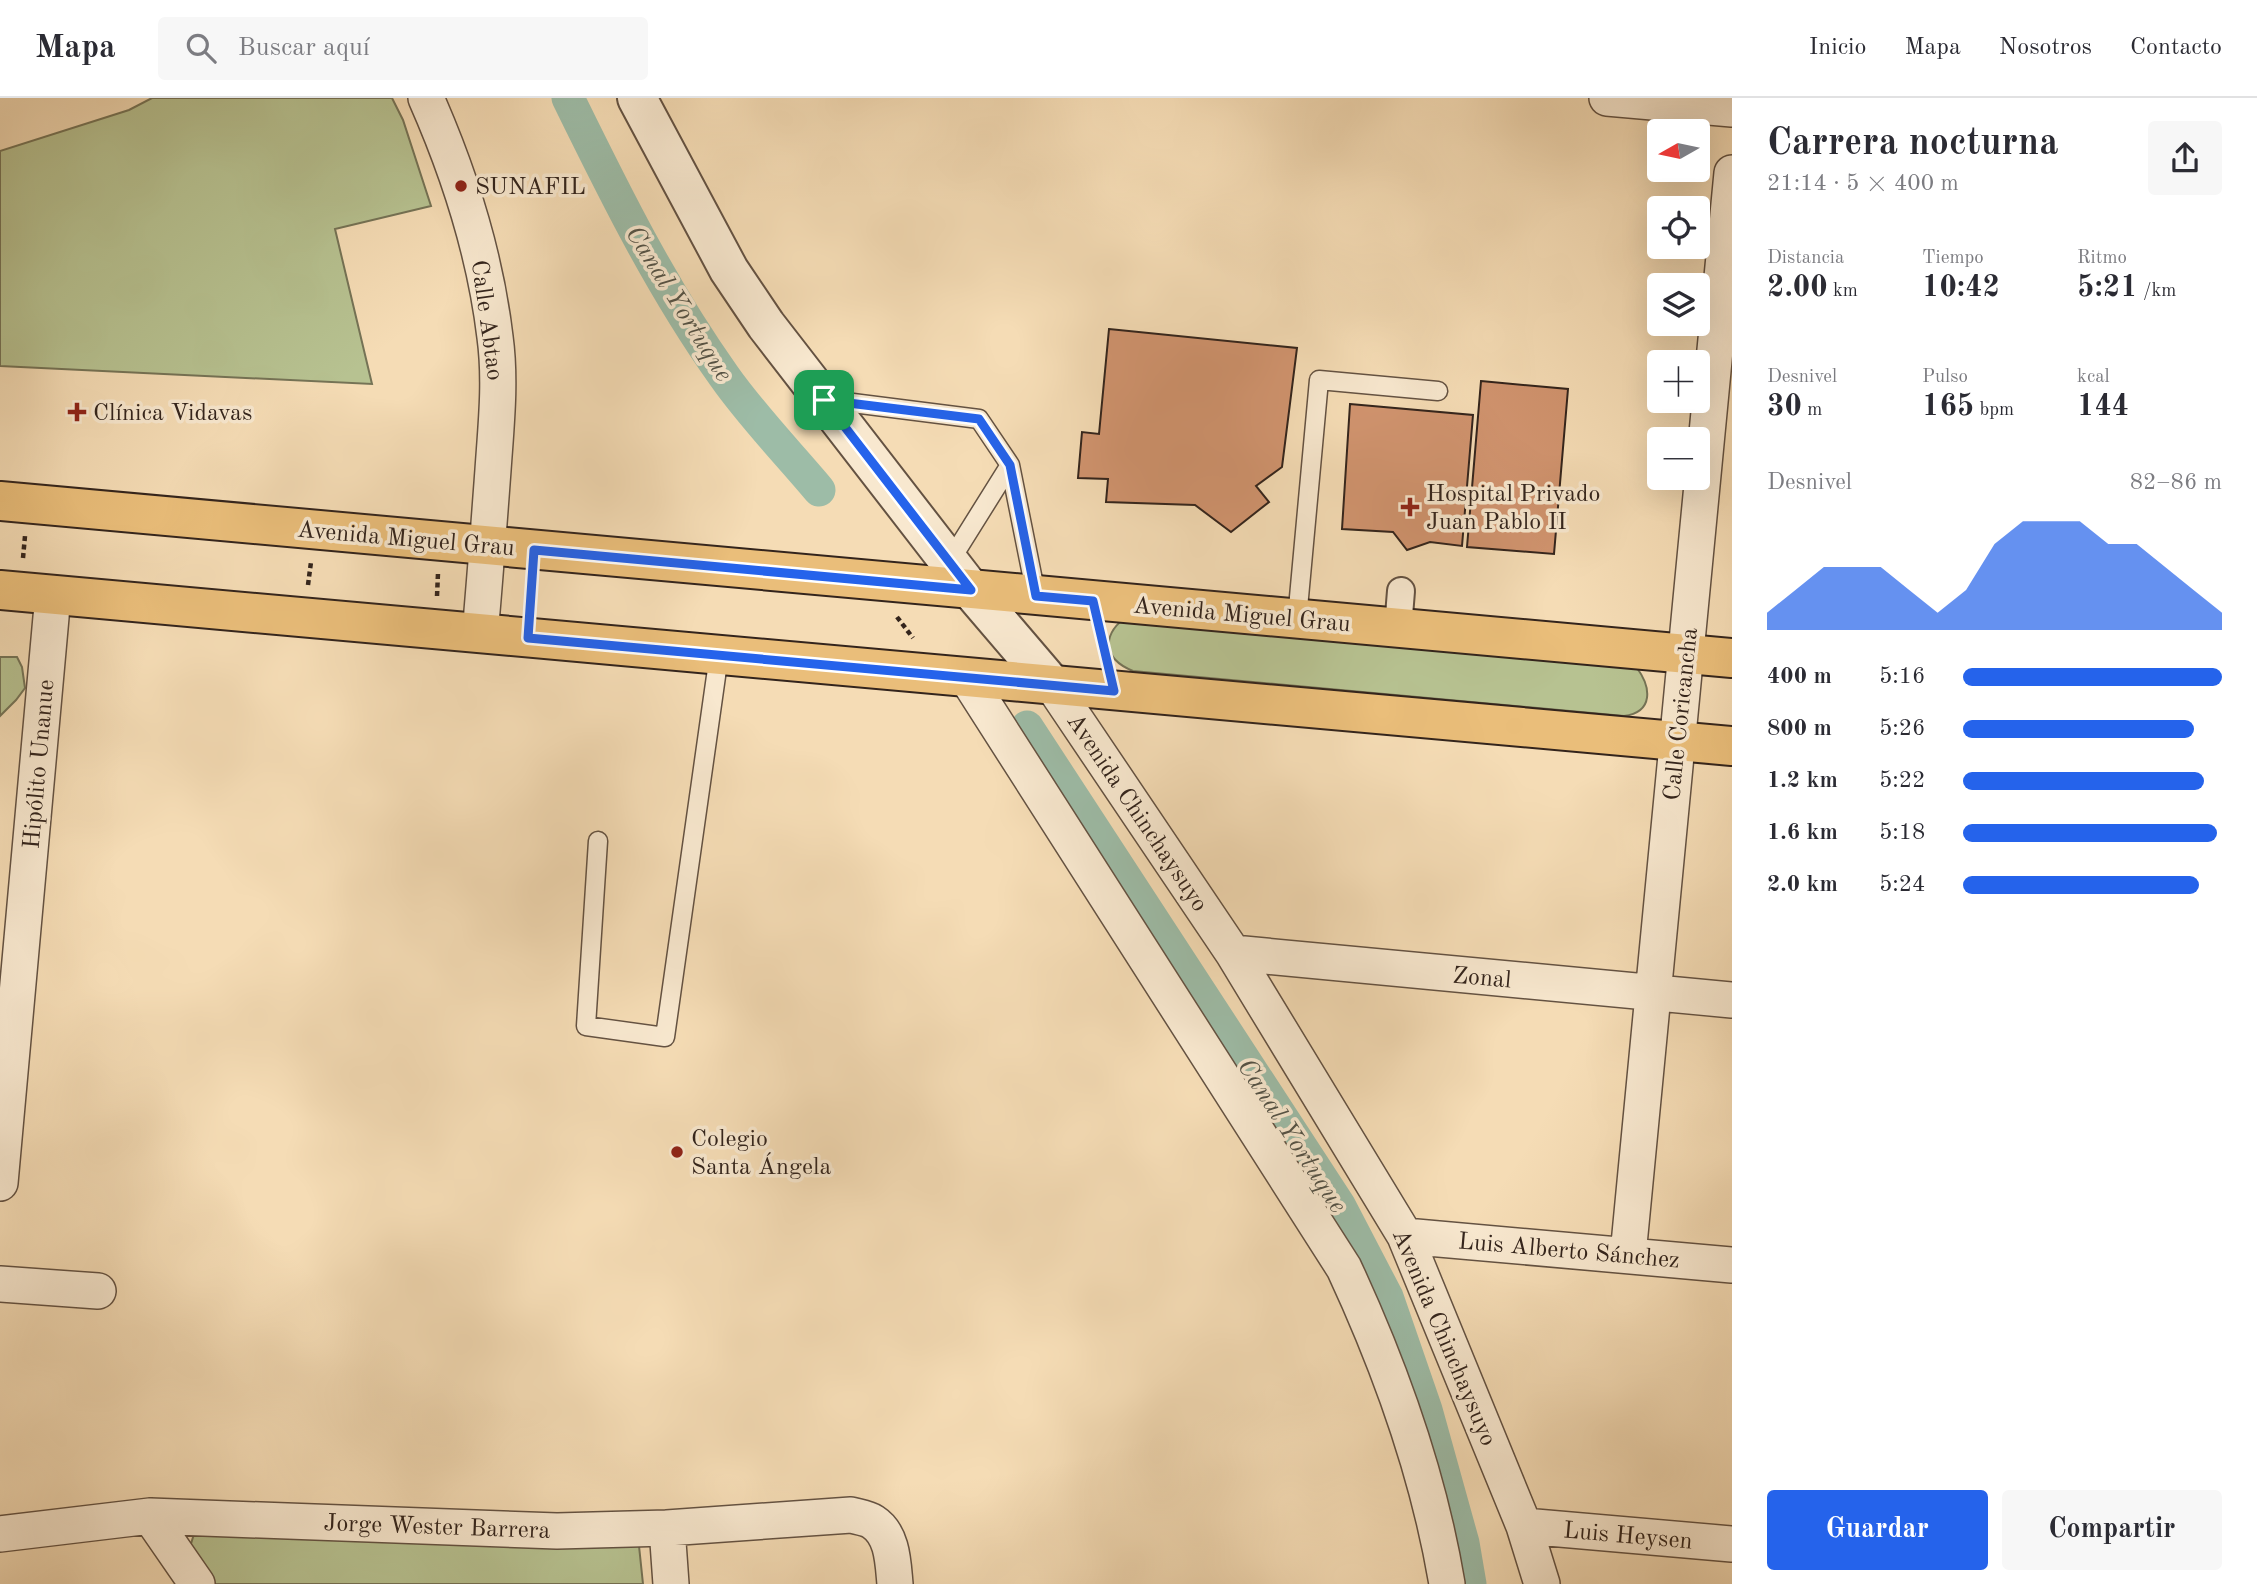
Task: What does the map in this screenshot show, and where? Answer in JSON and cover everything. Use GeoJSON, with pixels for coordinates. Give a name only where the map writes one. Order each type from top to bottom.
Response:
{"type":"FeatureCollection","features":[{"type":"Feature","properties":{"kind":"main road","name":"Avenida Miguel Grau"},"geometry":{"type":"LineString","coordinates":[[14,502],[871,580],[960,575],[1036,596],[1297,619],[1400,610],[1686,655],[1732,659]]}},
{"type":"Feature","properties":{"kind":"main road"},"geometry":{"type":"LineString","coordinates":[[24,593],[1732,746]]}},
{"type":"Feature","properties":{"kind":"street","name":"Calle Abtao"},"geometry":{"type":"LineString","coordinates":[[426,98],[449,149],[468,205],[496,339],[498,397],[480,634]]}},
{"type":"Feature","properties":{"kind":"street","name":"Avenida Chinchaysuyo"},"geometry":{"type":"LineString","coordinates":[[637,98],[729,270],[766,325],[960,575],[1053,685],[1233,953],[1405,1236],[1524,1526],[1542,1584]]}},
{"type":"Feature","properties":{"kind":"street"},"geometry":{"type":"LineString","coordinates":[[1607,98],[1732,109]]}},
{"type":"Feature","properties":{"kind":"street","name":"Calle Coricancha"},"geometry":{"type":"LineString","coordinates":[[1628,1255],[1732,173]]}},
{"type":"Feature","properties":{"kind":"street","name":"Hipólito Unanue"},"geometry":{"type":"LineString","coordinates":[[0,1183],[24,593]]}},
{"type":"Feature","properties":{"kind":"street"},"geometry":{"type":"LineString","coordinates":[[954,677],[1344,1268],[1374,1333],[1399,1402],[1440,1547],[1447,1584]]}},
{"type":"Feature","properties":{"kind":"street","name":"Zonal"},"geometry":{"type":"LineString","coordinates":[[1233,953],[1732,1000]]}},
{"type":"Feature","properties":{"kind":"street","name":"Luis Alberto Sánchez"},"geometry":{"type":"LineString","coordinates":[[1405,1236],[1732,1265]]}},
{"type":"Feature","properties":{"kind":"street"},"geometry":{"type":"LineString","coordinates":[[0,1284],[98,1291]]}},
{"type":"Feature","properties":{"kind":"street","name":"Jorge Wester Barrera"},"geometry":{"type":"LineString","coordinates":[[0,1534],[150,1516],[557,1531],[667,1528],[851,1515],[873,1522],[886,1536],[893,1556],[895,1584]]}},
{"type":"Feature","properties":{"kind":"street"},"geometry":{"type":"LineString","coordinates":[[150,1516],[197,1584]]}},
{"type":"Feature","properties":{"kind":"street","name":"Luis Heysen"},"geometry":{"type":"LineString","coordinates":[[1524,1526],[1732,1544]]}},
{"type":"Feature","properties":{"kind":"street"},"geometry":{"type":"LineString","coordinates":[[667,1528],[671,1584]]}},
{"type":"Feature","properties":{"kind":"lane"},"geometry":{"type":"LineString","coordinates":[[1297,619],[1319,380],[1438,391]]}},
{"type":"Feature","properties":{"kind":"lane"},"geometry":{"type":"LineString","coordinates":[[824,400],[979,419],[1010,465],[1036,596]]}},
{"type":"Feature","properties":{"kind":"lane"},"geometry":{"type":"LineString","coordinates":[[960,575],[1010,465]]}},
{"type":"Feature","properties":{"kind":"lane"},"geometry":{"type":"LineString","coordinates":[[598,841],[586,1026],[665,1037],[719,656]]}},
{"type":"Feature","properties":{"kind":"path"},"geometry":{"type":"LineString","coordinates":[[14,502],[24,593]]}},
{"type":"Feature","properties":{"kind":"path"},"geometry":{"type":"LineString","coordinates":[[305,618],[314,530]]}},
{"type":"Feature","properties":{"kind":"path"},"geometry":{"type":"LineString","coordinates":[[434,630],[441,541]]}},
{"type":"Feature","properties":{"kind":"path"},"geometry":{"type":"LineString","coordinates":[[528,638],[534,550]]}},
{"type":"Feature","properties":{"kind":"path"},"geometry":{"type":"LineString","coordinates":[[871,580],[954,677]]}},
{"type":"Feature","properties":{"kind":"path"},"geometry":{"type":"LineString","coordinates":[[1093,601],[1114,691]]}},
{"type":"Feature","properties":{"kind":"green space"},"geometry":{"type":"Polygon","coordinates":[[[152,98],[392,98],[403,120],[431,206],[335,229],[372,384],[0,366],[0,151],[129,110],[152,98]]]}},
{"type":"Feature","properties":{"kind":"green space"},"geometry":{"type":"Polygon","coordinates":[[[1129,615],[1637,668],[1645,683],[1647,698],[1641,709],[1624,716],[1133,671],[1115,659],[1109,645],[1114,630],[1129,615]]]}},
{"type":"Feature","properties":{"kind":"green space"},"geometry":{"type":"Polygon","coordinates":[[[0,657],[17,657],[22,667],[25,688],[0,716],[0,657]]]}},
{"type":"Feature","properties":{"kind":"green space"},"geometry":{"type":"Polygon","coordinates":[[[194,1534],[639,1546],[643,1584],[207,1584],[190,1547],[194,1534]]]}},
{"type":"Feature","properties":{"kind":"building"},"geometry":{"type":"Polygon","coordinates":[[[1109,329],[1297,348],[1282,467],[1256,486],[1269,502],[1231,532],[1195,505],[1106,502],[1108,479],[1078,478],[1082,432],[1099,434],[1109,329]]]}},
{"type":"Feature","properties":{"kind":"building"},"geometry":{"type":"Polygon","coordinates":[[[1481,381],[1568,389],[1554,554],[1467,547],[1481,381]]]}},
{"type":"Feature","properties":{"kind":"building"},"geometry":{"type":"Polygon","coordinates":[[[1350,404],[1473,415],[1462,546],[1430,542],[1407,550],[1393,532],[1342,529],[1350,404]]]}},
{"type":"Feature","properties":{"kind":"waterway","name":"Canal Yortuque"},"geometry":{"type":"LineString","coordinates":[[568,98],[640,240],[701,343],[746,405],[819,490]]}},
{"type":"Feature","properties":{"kind":"waterway","name":"Canal Yortuque"},"geometry":{"type":"LineString","coordinates":[[1027,727],[1339,1205],[1387,1297],[1426,1410],[1463,1543],[1470,1584]]}},
{"type":"Feature","properties":{"kind":"place","name":"SUNAFIL"},"geometry":{"type":"Point","coordinates":[461,186]}},
{"type":"Feature","properties":{"kind":"place","name":"Clínica Vidavas"},"geometry":{"type":"Point","coordinates":[77,412]}},
{"type":"Feature","properties":{"kind":"place","name":"Hospital Privado Juan Pablo II"},"geometry":{"type":"Point","coordinates":[1410,507]}},
{"type":"Feature","properties":{"kind":"place","name":"Colegio Santa Ángela"},"geometry":{"type":"Point","coordinates":[677,1152]}},
{"type":"Feature","properties":{"kind":"route"},"geometry":{"type":"LineString","coordinates":[[824,400],[979,419],[1010,465],[1036,596],[1093,601],[1114,691],[528,638],[534,550],[971,590],[824,400]]}}]}
